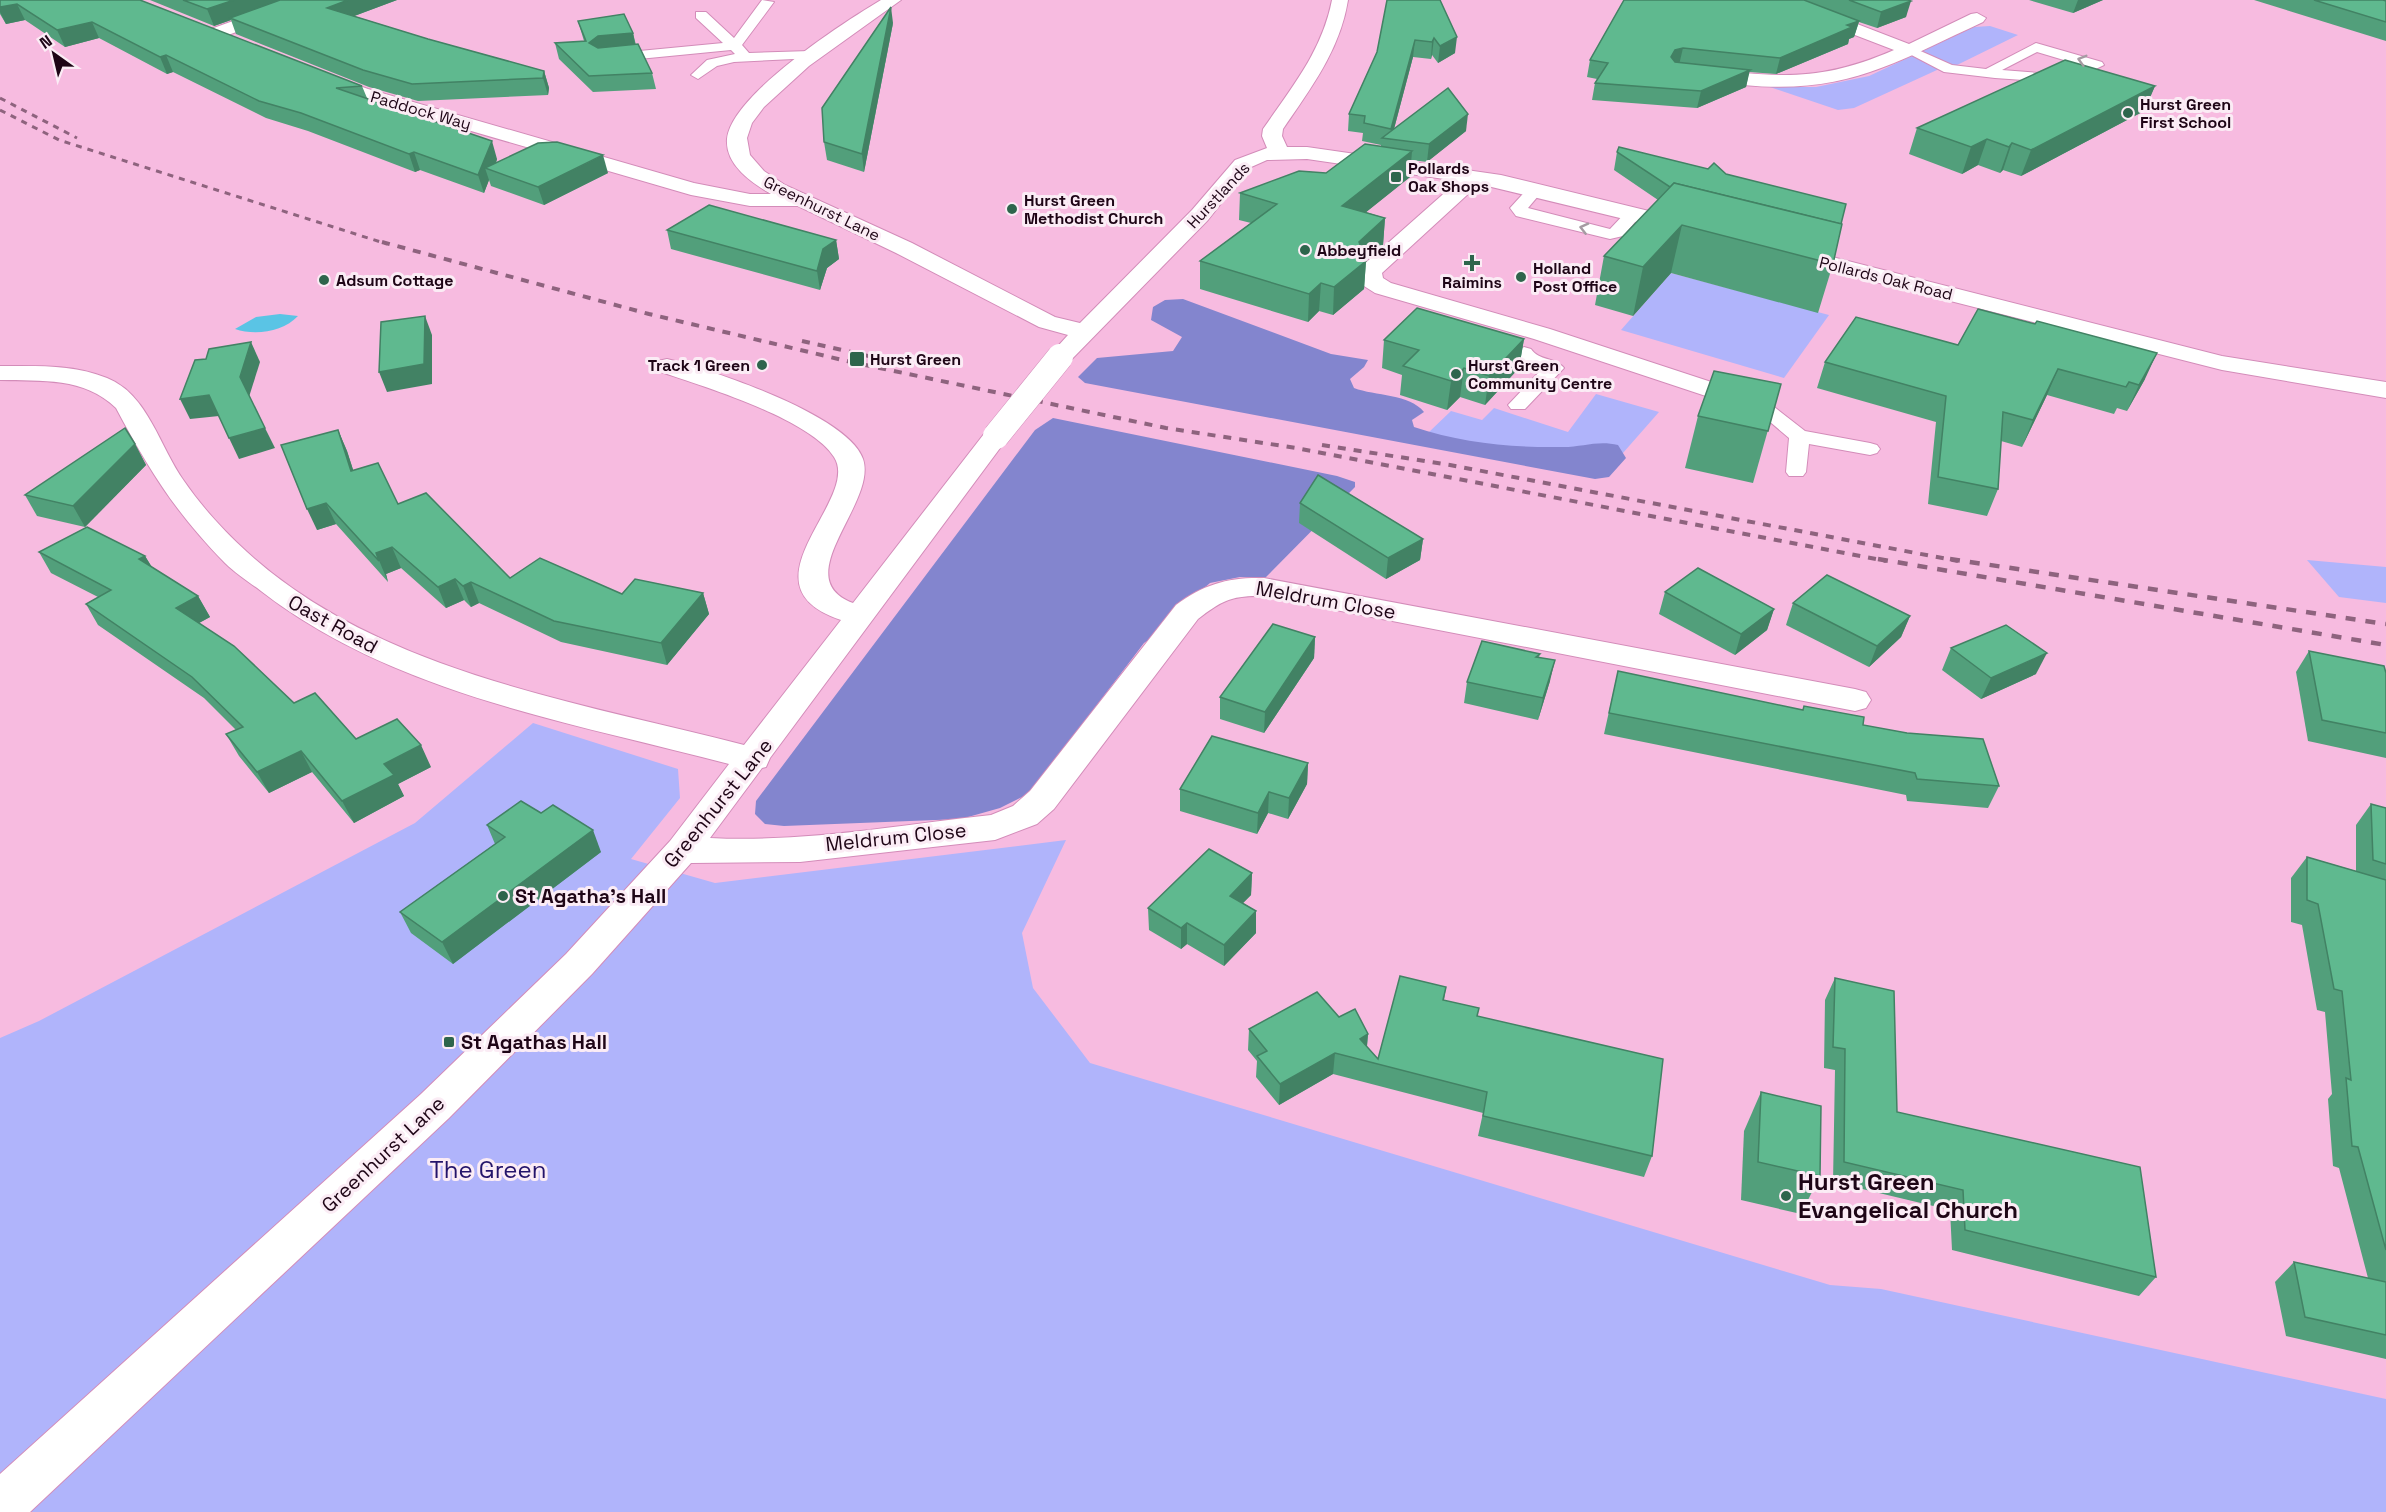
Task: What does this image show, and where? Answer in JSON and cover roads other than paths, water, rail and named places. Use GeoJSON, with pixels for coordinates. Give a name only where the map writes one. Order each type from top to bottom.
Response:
{"type":"FeatureCollection","features":[{"type":"Feature","properties":{"kind":"street"},"geometry":{"type":"LineString","coordinates":[[235,43],[208,32],[307,0]]}},
{"type":"Feature","properties":{"kind":"street","name":"Greenhurst Lane"},"geometry":{"type":"LineString","coordinates":[[0,1507],[435,1106],[579,964],[682,850],[754,759],[996,436],[1072,346],[1047,322],[904,248],[799,200],[760,179],[744,164],[736,137],[742,123],[755,106],[810,55],[865,15],[893,0]]}},
{"type":"Feature","properties":{"kind":"street"},"geometry":{"type":"LineString","coordinates":[[1340,0],[1338,18],[1328,49],[1273,129],[1272,136],[1278,153],[1307,153],[1475,177],[1536,189],[1708,233]]}},
{"type":"Feature","properties":{"kind":"street"},"geometry":{"type":"LineString","coordinates":[[1780,0],[1907,49]]}},
{"type":"Feature","properties":{"kind":"street"},"geometry":{"type":"LineString","coordinates":[[1690,74],[1798,81],[1827,79],[1855,72],[1977,18]]}},
{"type":"Feature","properties":{"kind":"street","name":"Paddock Way"},"geometry":{"type":"LineString","coordinates":[[301,70],[361,93],[722,196],[750,200],[799,200]]}},
{"type":"Feature","properties":{"kind":"street","name":"Hurstlands"},"geometry":{"type":"LineString","coordinates":[[1072,346],[1200,215],[1242,164],[1263,154],[1278,153]]}},
{"type":"Feature","properties":{"kind":"street"},"geometry":{"type":"LineString","coordinates":[[1475,177],[1370,271],[1372,281],[1383,288],[1542,334],[1740,398],[1766,410]]}},
{"type":"Feature","properties":{"kind":"street"},"geometry":{"type":"LineString","coordinates":[[722,196],[760,179]]}},
{"type":"Feature","properties":{"kind":"street","name":"Pollards Oak Road"},"geometry":{"type":"LineString","coordinates":[[1764,247],[2222,363],[2386,390]]}},
{"type":"Feature","properties":{"kind":"street"},"geometry":{"type":"LineString","coordinates":[[667,366],[761,399],[820,431],[844,452],[850,460],[852,474],[818,552],[816,590],[822,599],[861,616]]}},
{"type":"Feature","properties":{"kind":"street","name":"Oast Road"},"geometry":{"type":"LineString","coordinates":[[0,374],[89,378],[116,390],[127,404],[181,497],[207,528],[285,598],[347,634],[423,668],[527,700],[754,759]]}},
{"type":"Feature","properties":{"kind":"street","name":"Meldrum Close"},"geometry":{"type":"LineString","coordinates":[[682,850],[716,853],[796,848],[995,827],[1025,815],[1042,800],[1187,612],[1210,594],[1237,586],[1263,587],[1855,700]]}},
{"type":"Feature","properties":{"kind":"lane"},"geometry":{"type":"LineString","coordinates":[[602,58],[734,46],[751,27],[767,2]]}},
{"type":"Feature","properties":{"kind":"lane"},"geometry":{"type":"LineString","coordinates":[[701,15],[747,57]]}},
{"type":"Feature","properties":{"kind":"lane"},"geometry":{"type":"LineString","coordinates":[[1907,49],[1949,69],[1995,74],[2067,80],[2097,65],[2036,47],[1993,69],[1995,74]]}},
{"type":"Feature","properties":{"kind":"lane"},"geometry":{"type":"LineString","coordinates":[[698,75],[712,63],[747,57],[810,55]]}},
{"type":"Feature","properties":{"kind":"lane"},"geometry":{"type":"LineString","coordinates":[[1524,353],[1542,334]]}},
{"type":"Feature","properties":{"kind":"lane"},"geometry":{"type":"LineString","coordinates":[[1503,347],[1524,353],[1527,359],[1554,368],[1518,405]]}},
{"type":"Feature","properties":{"kind":"lane"},"geometry":{"type":"LineString","coordinates":[[1766,410],[1799,436],[1870,449]]}},
{"type":"Feature","properties":{"kind":"lane"},"geometry":{"type":"LineString","coordinates":[[1796,472],[1799,436]]}},
{"type":"Feature","properties":{"kind":"railway"},"geometry":{"type":"LineString","coordinates":[[0,98],[77,138]]}},
{"type":"Feature","properties":{"kind":"railway"},"geometry":{"type":"LineString","coordinates":[[0,110],[59,140],[387,244]]}},
{"type":"Feature","properties":{"kind":"railway"},"geometry":{"type":"LineString","coordinates":[[382,242],[649,314],[851,362],[1166,428],[1296,448],[1886,561]]}},
{"type":"Feature","properties":{"kind":"railway"},"geometry":{"type":"LineString","coordinates":[[802,341],[904,364]]}},
{"type":"Feature","properties":{"kind":"railway"},"geometry":{"type":"LineString","coordinates":[[1322,445],[1450,465],[1958,561]]}},
{"type":"Feature","properties":{"kind":"railway"},"geometry":{"type":"LineString","coordinates":[[1878,559],[2386,645]]}},
{"type":"Feature","properties":{"kind":"railway"},"geometry":{"type":"LineString","coordinates":[[1950,559],[2386,624]]}},
{"type":"Feature","properties":{"kind":"place","name":"Hurst Green First School"},"geometry":{"type":"Point","coordinates":[2128,113]}},
{"type":"Feature","properties":{"kind":"place","name":"Pollards Oak Shops"},"geometry":{"type":"Point","coordinates":[1396,177]}},
{"type":"Feature","properties":{"kind":"place","name":"Hurst Green Methodist Church"},"geometry":{"type":"Point","coordinates":[1012,209]}},
{"type":"Feature","properties":{"kind":"place","name":"Abbeyfield"},"geometry":{"type":"Point","coordinates":[1305,250]}},
{"type":"Feature","properties":{"kind":"place","name":"Raimins"},"geometry":{"type":"Point","coordinates":[1472,263]}},
{"type":"Feature","properties":{"kind":"place","name":"Holland Post Office"},"geometry":{"type":"Point","coordinates":[1521,277]}},
{"type":"Feature","properties":{"kind":"place","name":"Adsum Cottage"},"geometry":{"type":"Point","coordinates":[324,280]}},
{"type":"Feature","properties":{"kind":"place","name":"Hurst Green"},"geometry":{"type":"Point","coordinates":[857,359]}},
{"type":"Feature","properties":{"kind":"place","name":"Track 1 Green"},"geometry":{"type":"Point","coordinates":[762,365]}},
{"type":"Feature","properties":{"kind":"place","name":"Hurst Green Community Centre"},"geometry":{"type":"Point","coordinates":[1456,374]}},
{"type":"Feature","properties":{"kind":"place","name":"St Agatha's Hall"},"geometry":{"type":"Point","coordinates":[503,896]}},
{"type":"Feature","properties":{"kind":"place","name":"St Agathas Hall"},"geometry":{"type":"Point","coordinates":[449,1042]}},
{"type":"Feature","properties":{"kind":"place","name":"Hurst Green Evangelical Church"},"geometry":{"type":"Point","coordinates":[1786,1196]}},
{"type":"Feature","properties":{"kind":"park label","name":"The Green"},"geometry":{"type":"Point","coordinates":[488,1170]}}]}
